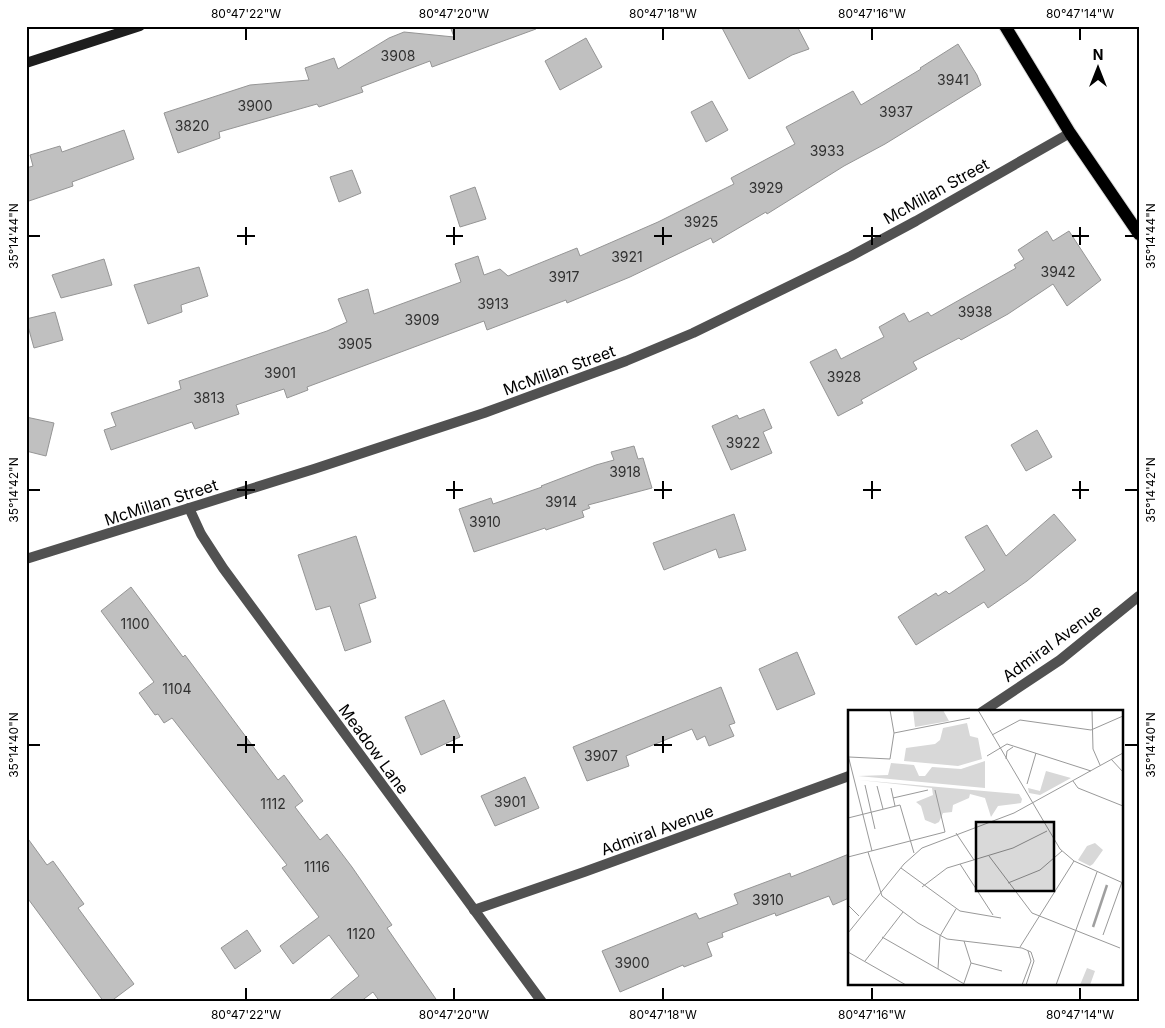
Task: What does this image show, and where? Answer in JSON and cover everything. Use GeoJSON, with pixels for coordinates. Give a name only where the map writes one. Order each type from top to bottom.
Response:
{"type":"FeatureCollection","features":[{"type":"Feature","properties":{"kind":"main road"},"geometry":{"type":"LineString","coordinates":[[26,63],[140,26]]}},
{"type":"Feature","properties":{"kind":"main road"},"geometry":{"type":"LineString","coordinates":[[1005,26],[1070,133],[1139,234]]}},
{"type":"Feature","properties":{"kind":"street","name":"McMillan Street"},"geometry":{"type":"LineString","coordinates":[[26,559],[484,413],[614,366],[693,333],[851,256],[1070,133]]}},
{"type":"Feature","properties":{"kind":"street","name":"Meadow Lane"},"geometry":{"type":"LineString","coordinates":[[189,508],[201,534],[223,568],[542,1002]]}},
{"type":"Feature","properties":{"kind":"street","name":"Admiral Avenue"},"geometry":{"type":"LineString","coordinates":[[985,710],[1060,660],[1139,596]]}},
{"type":"Feature","properties":{"kind":"street","name":"Admiral Avenue"},"geometry":{"type":"LineString","coordinates":[[474,910],[848,776]]}},
{"type":"Feature","properties":{"kind":"building"},"geometry":{"type":"Polygon","coordinates":[[[450,26],[536,26],[536,29],[432,67],[430,61],[361,87],[363,92],[319,107],[317,104],[219,132],[220,138],[178,153],[164,113],[250,85],[309,80],[305,68],[334,58],[338,69],[389,38],[404,32],[454,37],[450,26]]]}},
{"type":"Feature","properties":{"kind":"building"},"geometry":{"type":"Polygon","coordinates":[[[721,26],[797,26],[809,49],[792,55],[749,79],[721,26]]]}},
{"type":"Feature","properties":{"kind":"building"},"geometry":{"type":"Polygon","coordinates":[[[586,38],[602,67],[560,90],[545,61],[586,38]]]}},
{"type":"Feature","properties":{"kind":"building"},"geometry":{"type":"Polygon","coordinates":[[[958,44],[981,85],[767,214],[766,212],[713,243],[711,238],[630,277],[567,303],[566,300],[487,330],[484,321],[307,387],[308,390],[287,398],[284,389],[236,405],[239,414],[195,429],[192,422],[111,450],[104,430],[116,426],[111,413],[181,389],[179,381],[327,331],[347,322],[338,299],[368,289],[374,314],[461,282],[455,264],[478,256],[484,275],[500,269],[508,276],[577,248],[580,256],[658,222],[734,184],[731,178],[795,144],[786,127],[853,91],[861,105],[958,44]]]}},
{"type":"Feature","properties":{"kind":"building"},"geometry":{"type":"Polygon","coordinates":[[[712,101],[728,130],[706,142],[691,112],[712,101]]]}},
{"type":"Feature","properties":{"kind":"building"},"geometry":{"type":"Polygon","coordinates":[[[124,130],[134,159],[72,182],[73,186],[26,202],[26,168],[33,166],[30,155],[60,146],[62,152],[124,130]]]}},
{"type":"Feature","properties":{"kind":"building"},"geometry":{"type":"Polygon","coordinates":[[[352,170],[361,193],[339,202],[330,177],[352,170]]]}},
{"type":"Feature","properties":{"kind":"building"},"geometry":{"type":"Polygon","coordinates":[[[475,187],[486,219],[460,227],[450,196],[475,187]]]}},
{"type":"Feature","properties":{"kind":"building"},"geometry":{"type":"Polygon","coordinates":[[[1047,231],[1053,241],[1069,231],[1101,280],[1067,306],[1053,284],[1008,314],[961,340],[959,338],[913,362],[917,369],[861,400],[863,403],[838,416],[810,362],[836,349],[841,359],[884,337],[879,327],[904,313],[909,322],[928,312],[931,316],[1016,268],[1014,265],[1024,259],[1018,250],[1047,231]]]}},
{"type":"Feature","properties":{"kind":"building"},"geometry":{"type":"Polygon","coordinates":[[[104,259],[112,285],[61,298],[52,275],[104,259]]]}},
{"type":"Feature","properties":{"kind":"building"},"geometry":{"type":"Polygon","coordinates":[[[199,267],[208,296],[181,305],[182,312],[148,324],[134,285],[199,267]]]}},
{"type":"Feature","properties":{"kind":"building"},"geometry":{"type":"Polygon","coordinates":[[[55,312],[63,340],[34,348],[26,319],[55,312]]]}},
{"type":"Feature","properties":{"kind":"building"},"geometry":{"type":"Polygon","coordinates":[[[764,409],[772,428],[763,432],[772,453],[731,470],[712,426],[737,415],[739,419],[764,409]]]}},
{"type":"Feature","properties":{"kind":"building"},"geometry":{"type":"Polygon","coordinates":[[[26,417],[54,423],[46,456],[26,451],[26,417]]]}},
{"type":"Feature","properties":{"kind":"building"},"geometry":{"type":"Polygon","coordinates":[[[1037,430],[1052,457],[1026,471],[1011,445],[1037,430]]]}},
{"type":"Feature","properties":{"kind":"building"},"geometry":{"type":"Polygon","coordinates":[[[634,446],[638,459],[643,458],[652,488],[588,505],[590,508],[582,511],[584,517],[474,552],[459,509],[491,498],[493,504],[542,487],[596,465],[614,460],[611,452],[634,446]]]}},
{"type":"Feature","properties":{"kind":"building"},"geometry":{"type":"Polygon","coordinates":[[[734,514],[746,550],[719,558],[716,549],[664,570],[653,543],[734,514]]]}},
{"type":"Feature","properties":{"kind":"building"},"geometry":{"type":"Polygon","coordinates":[[[1054,514],[1076,540],[1027,581],[988,608],[984,602],[916,645],[898,617],[936,593],[938,596],[946,591],[949,594],[985,570],[965,537],[987,525],[1006,556],[1054,514]]]}},
{"type":"Feature","properties":{"kind":"building"},"geometry":{"type":"Polygon","coordinates":[[[356,536],[376,598],[359,604],[371,642],[345,651],[330,606],[316,610],[298,555],[356,536]]]}},
{"type":"Feature","properties":{"kind":"building"},"geometry":{"type":"Polygon","coordinates":[[[131,587],[183,657],[185,655],[278,780],[284,775],[303,801],[295,807],[320,840],[327,834],[352,867],[392,925],[387,928],[438,1002],[380,1002],[373,992],[360,1002],[327,1002],[359,976],[329,935],[293,964],[280,946],[319,917],[282,868],[287,865],[172,718],[164,723],[158,714],[155,715],[139,693],[154,682],[101,611],[131,587]]]}},
{"type":"Feature","properties":{"kind":"building"},"geometry":{"type":"Polygon","coordinates":[[[797,652],[815,694],[777,710],[759,669],[797,652]]]}},
{"type":"Feature","properties":{"kind":"building"},"geometry":{"type":"Polygon","coordinates":[[[721,687],[735,723],[729,725],[734,736],[709,746],[705,736],[697,740],[692,729],[626,756],[629,766],[587,781],[573,747],[721,687]]]}},
{"type":"Feature","properties":{"kind":"building"},"geometry":{"type":"Polygon","coordinates":[[[444,700],[460,737],[421,755],[405,717],[444,700]]]}},
{"type":"Feature","properties":{"kind":"building"},"geometry":{"type":"Polygon","coordinates":[[[525,777],[539,808],[495,826],[481,796],[525,777]]]}},
{"type":"Feature","properties":{"kind":"building"},"geometry":{"type":"Polygon","coordinates":[[[26,836],[47,865],[53,861],[84,904],[78,908],[134,984],[110,1002],[104,1002],[26,896],[26,836]]]}},
{"type":"Feature","properties":{"kind":"building"},"geometry":{"type":"Polygon","coordinates":[[[848,854],[848,898],[833,905],[829,896],[776,916],[775,913],[722,933],[723,937],[707,943],[712,956],[684,967],[683,965],[620,992],[602,951],[696,913],[699,919],[738,904],[734,894],[790,873],[791,877],[848,854]]]}},
{"type":"Feature","properties":{"kind":"building"},"geometry":{"type":"Polygon","coordinates":[[[247,930],[261,951],[235,969],[221,948],[247,930]]]}}]}
